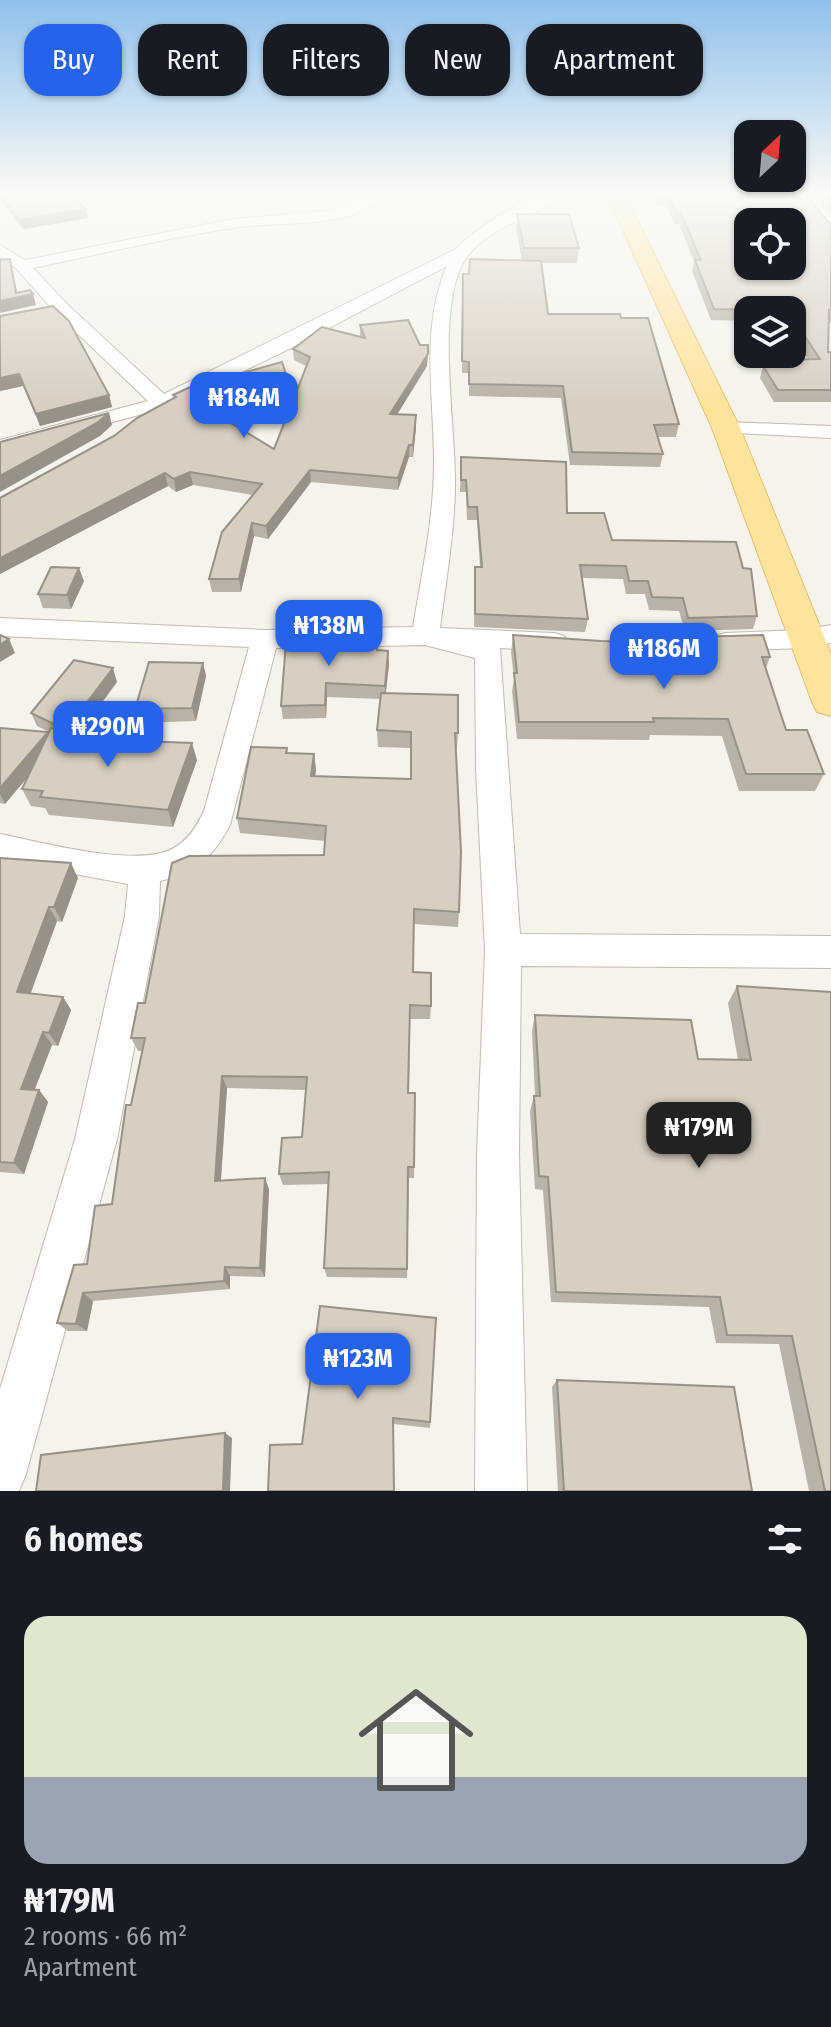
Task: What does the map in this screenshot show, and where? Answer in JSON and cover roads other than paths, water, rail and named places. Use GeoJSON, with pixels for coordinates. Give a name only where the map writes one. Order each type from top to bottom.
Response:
{"type":"FeatureCollection","features":[{"type":"Feature","properties":{"kind":"main road"},"geometry":{"type":"LineString","coordinates":[[649,265],[726,428],[818,637],[831,702]]}},
{"type":"Feature","properties":{"kind":"street"},"geometry":{"type":"LineString","coordinates":[[22,265],[54,309],[154,406]]}},
{"type":"Feature","properties":{"kind":"street"},"geometry":{"type":"LineString","coordinates":[[0,446],[154,406],[277,348],[438,265]]}},
{"type":"Feature","properties":{"kind":"street"},"geometry":{"type":"LineString","coordinates":[[425,636],[445,489],[441,378],[443,299],[456,265]]}},
{"type":"Feature","properties":{"kind":"street"},"geometry":{"type":"LineString","coordinates":[[109,442],[154,406]]}},
{"type":"Feature","properties":{"kind":"street"},"geometry":{"type":"LineString","coordinates":[[726,428],[831,432]]}},
{"type":"Feature","properties":{"kind":"street"},"geometry":{"type":"LineString","coordinates":[[0,627],[265,639],[425,636],[577,644]]}},
{"type":"Feature","properties":{"kind":"street"},"geometry":{"type":"LineString","coordinates":[[425,636],[489,652],[491,769],[503,950],[498,1153],[501,1491]]}},
{"type":"Feature","properties":{"kind":"street"},"geometry":{"type":"LineString","coordinates":[[699,642],[818,637]]}},
{"type":"Feature","properties":{"kind":"street"},"geometry":{"type":"LineString","coordinates":[[0,847],[83,864],[138,870],[181,860],[210,835],[235,760],[265,639]]}},
{"type":"Feature","properties":{"kind":"street"},"geometry":{"type":"LineString","coordinates":[[0,1474],[96,1139],[142,916],[145,884],[138,870]]}},
{"type":"Feature","properties":{"kind":"street"},"geometry":{"type":"LineString","coordinates":[[503,950],[831,952]]}}]}
